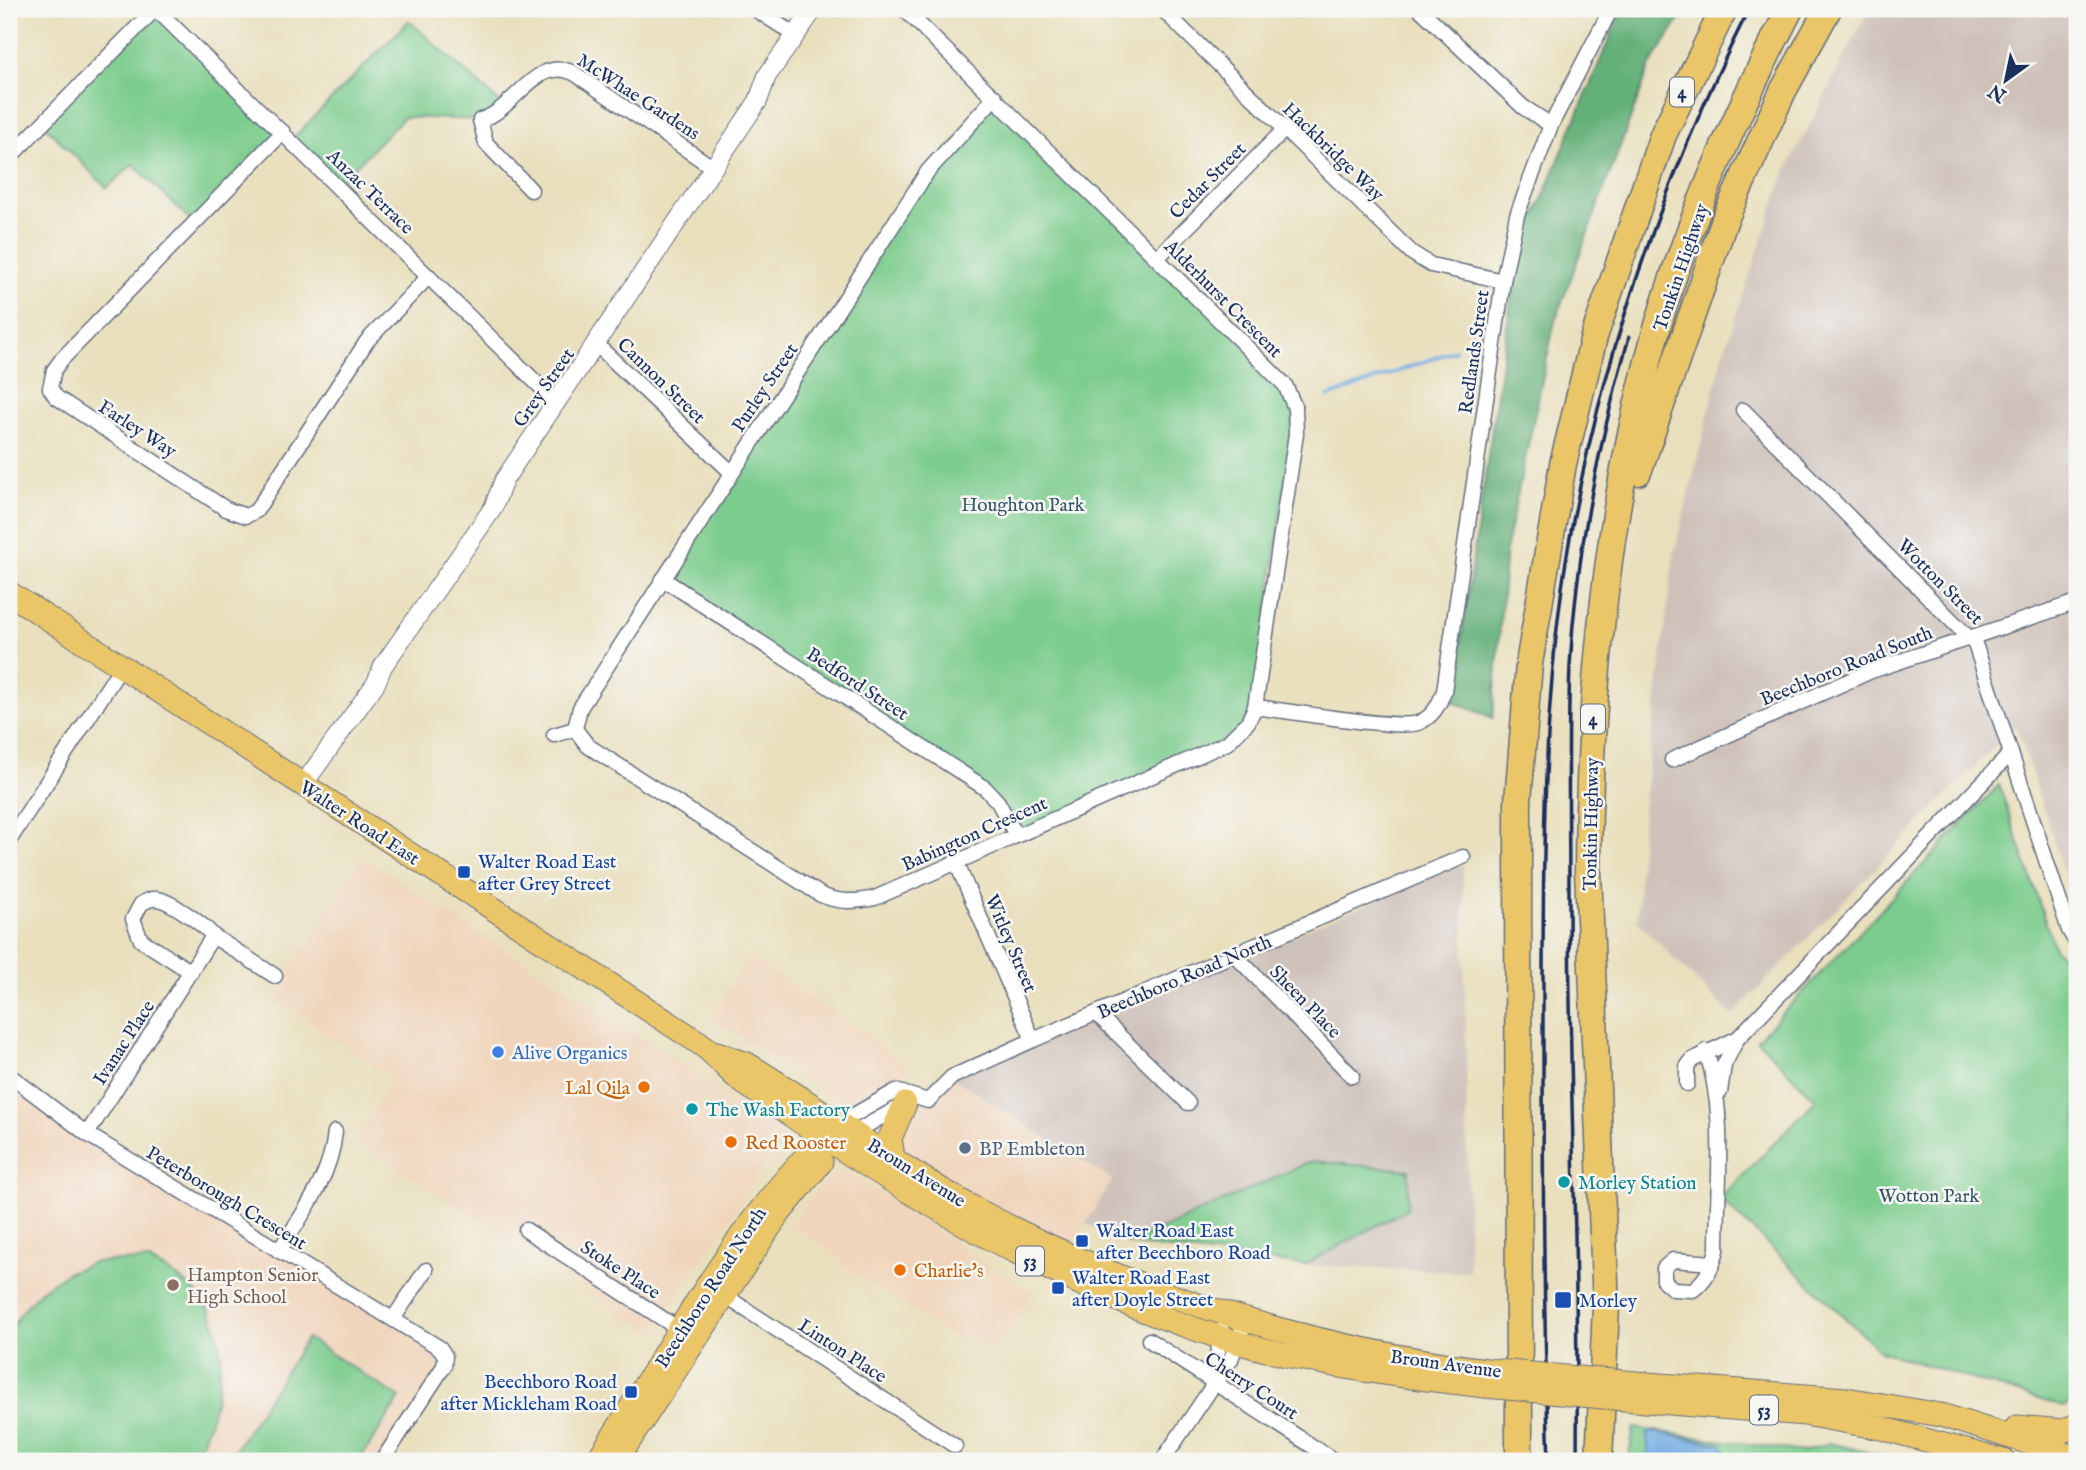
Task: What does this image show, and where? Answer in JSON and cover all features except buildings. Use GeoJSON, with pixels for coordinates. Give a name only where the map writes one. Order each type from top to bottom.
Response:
{"type":"FeatureCollection","features":[{"type":"Feature","properties":{"kind":"highway"},"geometry":{"type":"LineString","coordinates":[[1646,178],[1654,126],[1703,9]]}},
{"type":"Feature","properties":{"kind":"highway","name":"4"},"geometry":{"type":"LineString","coordinates":[[1519,1461],[1518,801],[1522,733],[1540,594],[1577,400],[1646,178],[1672,112],[1724,9]]}},
{"type":"Feature","properties":{"kind":"highway","name":"Tonkin Highway"},"geometry":{"type":"LineString","coordinates":[[1599,1461],[1606,1307],[1588,870],[1589,806],[1597,681],[1622,482],[1635,419],[1669,293],[1714,171],[1790,9]]}},
{"type":"Feature","properties":{"kind":"highway"},"geometry":{"type":"LineString","coordinates":[[1614,547],[1725,219],[1773,112],[1828,9]]}},
{"type":"Feature","properties":{"kind":"main road","name":"Walter Road East"},"geometry":{"type":"LineString","coordinates":[[9,593],[711,1051],[741,1081],[795,1116],[840,1135]]}},
{"type":"Feature","properties":{"kind":"main road","name":"Walter Road East"},"geometry":{"type":"LineString","coordinates":[[711,1051],[747,1063],[840,1135]]}},
{"type":"Feature","properties":{"kind":"main road"},"geometry":{"type":"LineString","coordinates":[[893,1157],[890,1138],[909,1099]]}},
{"type":"Feature","properties":{"kind":"main road"},"geometry":{"type":"LineString","coordinates":[[781,1181],[797,1134],[795,1116]]}},
{"type":"Feature","properties":{"kind":"main road","name":"Broun Avenue"},"geometry":{"type":"LineString","coordinates":[[840,1135],[893,1157],[977,1210],[1068,1256],[1232,1329]]}},
{"type":"Feature","properties":{"kind":"main road","name":"Broun Avenue"},"geometry":{"type":"LineString","coordinates":[[840,1135],[959,1222],[1044,1269],[1139,1309],[1232,1329],[1391,1375],[1486,1378],[1646,1392],[1805,1414],[1881,1428],[2004,1461]]}},
{"type":"Feature","properties":{"kind":"main road","name":"Beechboro Road North"},"geometry":{"type":"LineString","coordinates":[[611,1459],[717,1290],[781,1181],[840,1135]]}},
{"type":"Feature","properties":{"kind":"main road","name":"Beechboro Road North"},"geometry":{"type":"LineString","coordinates":[[717,1290],[840,1135]]}},
{"type":"Feature","properties":{"kind":"main road","name":"Broun Avenue"},"geometry":{"type":"LineString","coordinates":[[1646,1392],[1846,1399],[1969,1422],[2077,1458]]}},
{"type":"Feature","properties":{"kind":"main road"},"geometry":{"type":"LineString","coordinates":[[1969,1422],[2063,1431],[2077,1425]]}},
{"type":"Feature","properties":{"kind":"street","name":"Anzac Terrace"},"geometry":{"type":"LineString","coordinates":[[155,9],[557,403]]}},
{"type":"Feature","properties":{"kind":"street"},"geometry":{"type":"LineString","coordinates":[[9,158],[155,9]]}},
{"type":"Feature","properties":{"kind":"street"},"geometry":{"type":"LineString","coordinates":[[755,9],[795,35]]}},
{"type":"Feature","properties":{"kind":"street","name":"Grey Street"},"geometry":{"type":"LineString","coordinates":[[303,785],[376,683],[383,666],[494,508],[504,480],[630,296],[639,274],[758,102],[767,76],[814,9]]}},
{"type":"Feature","properties":{"kind":"street","name":"Alderhurst Crescent"},"geometry":{"type":"LineString","coordinates":[[904,9],[1285,385],[1295,408],[1296,434],[1255,707]]}},
{"type":"Feature","properties":{"kind":"street","name":"Hackbridge Way"},"geometry":{"type":"LineString","coordinates":[[1162,9],[1412,253],[1432,265],[1503,281]]}},
{"type":"Feature","properties":{"kind":"street"},"geometry":{"type":"LineString","coordinates":[[1420,9],[1523,107],[1551,125]]}},
{"type":"Feature","properties":{"kind":"street","name":"Redlands Street"},"geometry":{"type":"LineString","coordinates":[[1255,707],[1405,725],[1430,716],[1439,706],[1444,691],[1503,281],[1517,215],[1551,125],[1611,9]]}},
{"type":"Feature","properties":{"kind":"street","name":"McWhae Gardens"},"geometry":{"type":"LineString","coordinates":[[531,190],[486,143],[480,120],[491,117],[505,107],[540,74],[556,68],[574,74],[712,167]]}},
{"type":"Feature","properties":{"kind":"street","name":"Purley Street"},"geometry":{"type":"LineString","coordinates":[[575,729],[580,708],[928,171],[995,97]]}},
{"type":"Feature","properties":{"kind":"street","name":"Cedar Street"},"geometry":{"type":"LineString","coordinates":[[1157,258],[1284,130]]}},
{"type":"Feature","properties":{"kind":"street","name":"Farley Way"},"geometry":{"type":"LineString","coordinates":[[283,132],[62,359],[54,370],[50,388],[57,397],[226,509],[246,516],[256,511],[367,341],[429,276]]}},
{"type":"Feature","properties":{"kind":"street","name":"Cannon Street"},"geometry":{"type":"LineString","coordinates":[[597,345],[731,472]]}},
{"type":"Feature","properties":{"kind":"street","name":"Wotton Street"},"geometry":{"type":"LineString","coordinates":[[1742,410],[1975,644],[2069,930],[2077,944]]}},
{"type":"Feature","properties":{"kind":"street","name":"Bedford Street"},"geometry":{"type":"LineString","coordinates":[[663,579],[985,788],[998,802],[1016,835]]}},
{"type":"Feature","properties":{"kind":"street","name":"Beechboro Road South"},"geometry":{"type":"LineString","coordinates":[[1672,760],[1871,671],[2077,601]]}},
{"type":"Feature","properties":{"kind":"street"},"geometry":{"type":"LineString","coordinates":[[10,835],[121,667]]}},
{"type":"Feature","properties":{"kind":"street","name":"Babington Crescent"},"geometry":{"type":"LineString","coordinates":[[575,729],[588,746],[821,895],[847,902],[875,898],[1227,743],[1248,722],[1255,707]]}},
{"type":"Feature","properties":{"kind":"street"},"geometry":{"type":"LineString","coordinates":[[554,736],[575,729]]}},
{"type":"Feature","properties":{"kind":"street"},"geometry":{"type":"LineString","coordinates":[[1717,1110],[1724,1065],[1738,1038],[2011,753]]}},
{"type":"Feature","properties":{"kind":"street","name":"Beechboro Road North"},"geometry":{"type":"LineString","coordinates":[[840,1135],[897,1091],[909,1099],[928,1101],[952,1077],[1033,1040],[1463,858]]}},
{"type":"Feature","properties":{"kind":"street","name":"Witley Street"},"geometry":{"type":"LineString","coordinates":[[956,862],[1033,1040]]}},
{"type":"Feature","properties":{"kind":"street"},"geometry":{"type":"LineString","coordinates":[[191,972],[141,940],[134,927],[135,911],[148,900],[164,901],[275,976]]}},
{"type":"Feature","properties":{"kind":"street","name":"Ivanac Place"},"geometry":{"type":"LineString","coordinates":[[87,1134],[213,936]]}},
{"type":"Feature","properties":{"kind":"street","name":"Sheen Place"},"geometry":{"type":"LineString","coordinates":[[1234,954],[1352,1076]]}},
{"type":"Feature","properties":{"kind":"street"},"geometry":{"type":"LineString","coordinates":[[1097,1014],[1188,1103]]}},
{"type":"Feature","properties":{"kind":"street"},"geometry":{"type":"LineString","coordinates":[[1687,1084],[1687,1067],[1706,1051],[1738,1038]]}},
{"type":"Feature","properties":{"kind":"street"},"geometry":{"type":"LineString","coordinates":[[1706,1051],[1715,1083],[1717,1110],[1717,1250],[1713,1264]]}},
{"type":"Feature","properties":{"kind":"street","name":"Peterborough Crescent"},"geometry":{"type":"LineString","coordinates":[[9,1076],[87,1134],[432,1342],[445,1356],[444,1367],[382,1461]]}},
{"type":"Feature","properties":{"kind":"street"},"geometry":{"type":"LineString","coordinates":[[279,1251],[323,1178],[333,1155],[335,1132]]}},
{"type":"Feature","properties":{"kind":"street","name":"Stoke Place"},"geometry":{"type":"LineString","coordinates":[[526,1230],[687,1335]]}},
{"type":"Feature","properties":{"kind":"street"},"geometry":{"type":"LineString","coordinates":[[393,1318],[426,1270]]}},
{"type":"Feature","properties":{"kind":"street","name":"Linton Place"},"geometry":{"type":"LineString","coordinates":[[717,1290],[955,1446]]}},
{"type":"Feature","properties":{"kind":"street"},"geometry":{"type":"LineString","coordinates":[[1162,1461],[1212,1384],[1232,1329]]}},
{"type":"Feature","properties":{"kind":"street","name":"Cherry Court"},"geometry":{"type":"LineString","coordinates":[[1149,1340],[1212,1384],[1335,1461]]}},
{"type":"Feature","properties":{"kind":"shaded area"},"geometry":{"type":"Polygon","coordinates":[[[1869,9],[2077,9],[2077,913],[2016,724],[1732,1016],[1637,921],[1643,809],[1674,554],[1724,351],[1784,175],[1869,9]]]}},
{"type":"Feature","properties":{"kind":"shaded area"},"geometry":{"type":"Polygon","coordinates":[[[362,857],[724,1092],[782,1134],[779,1146],[652,1333],[355,1140],[394,1078],[273,999],[362,857]]]}},
{"type":"Feature","properties":{"kind":"shaded area"},"geometry":{"type":"Polygon","coordinates":[[[1463,864],[1469,1272],[1305,1265],[1407,1208],[1409,1170],[1312,1161],[1128,1244],[1086,1224],[1112,1180],[952,1077],[1463,864]]]}},
{"type":"Feature","properties":{"kind":"shaded area"},"geometry":{"type":"Polygon","coordinates":[[[749,957],[871,1037],[911,1071],[844,1100],[833,1098],[711,1018],[749,957]]]}},
{"type":"Feature","properties":{"kind":"shaded area","name":"Hampton Senior High School"},"geometry":{"type":"Polygon","coordinates":[[[9,1076],[445,1356],[382,1461],[9,1461],[9,1076]]]}},
{"type":"Feature","properties":{"kind":"shaded area"},"geometry":{"type":"Polygon","coordinates":[[[952,1077],[1112,1181],[1070,1250],[893,1157],[912,1095],[952,1077]]]}},
{"type":"Feature","properties":{"kind":"shaded area"},"geometry":{"type":"Polygon","coordinates":[[[846,1170],[982,1262],[1034,1292],[994,1351],[966,1332],[960,1341],[841,1264],[843,1260],[791,1224],[830,1174],[846,1170]]]}},
{"type":"Feature","properties":{"kind":"green space"},"geometry":{"type":"Polygon","coordinates":[[[155,9],[283,132],[194,224],[133,164],[107,188],[43,124],[155,9]]]}},
{"type":"Feature","properties":{"kind":"green space"},"geometry":{"type":"Polygon","coordinates":[[[1625,9],[1678,9],[1681,17],[1650,66],[1555,321],[1506,547],[1493,718],[1452,701],[1517,259],[1616,23],[1625,9]]]}},
{"type":"Feature","properties":{"kind":"green space"},"geometry":{"type":"Polygon","coordinates":[[[409,21],[505,107],[480,120],[404,117],[337,185],[291,140],[409,21]]]}},
{"type":"Feature","properties":{"kind":"green space","name":"Houghton Park"},"geometry":{"type":"Polygon","coordinates":[[[995,97],[1285,385],[1295,408],[1255,707],[1237,735],[1016,835],[998,802],[663,579],[928,171],[995,97]]]}},
{"type":"Feature","properties":{"kind":"green space","name":"Wotton Park"},"geometry":{"type":"Polygon","coordinates":[[[1999,785],[2055,949],[2077,971],[2077,1398],[2064,1407],[1880,1351],[1720,1199],[1816,1100],[1757,1040],[1999,785]]]}},
{"type":"Feature","properties":{"kind":"green space"},"geometry":{"type":"Polygon","coordinates":[[[1312,1161],[1409,1170],[1407,1209],[1305,1265],[1128,1244],[1312,1161]]]}},
{"type":"Feature","properties":{"kind":"green space"},"geometry":{"type":"Polygon","coordinates":[[[148,1260],[176,1276],[200,1297],[211,1314],[218,1334],[219,1379],[215,1401],[193,1461],[9,1461],[9,1331],[43,1289],[67,1273],[94,1262],[148,1260]]]}},
{"type":"Feature","properties":{"kind":"green space"},"geometry":{"type":"Polygon","coordinates":[[[307,1338],[400,1398],[359,1461],[228,1461],[307,1338]]]}},
{"type":"Feature","properties":{"kind":"green space"},"geometry":{"type":"Polygon","coordinates":[[[1634,1428],[1803,1452],[1829,1443],[1907,1461],[1628,1461],[1634,1428]]]}},
{"type":"Feature","properties":{"kind":"water"},"geometry":{"type":"Polygon","coordinates":[[[1653,1432],[1721,1444],[1731,1461],[1649,1461],[1647,1434],[1653,1432]]]}},
{"type":"Feature","properties":{"kind":"waterway"},"geometry":{"type":"LineString","coordinates":[[1328,397],[1456,350]]}},
{"type":"Feature","properties":{"kind":"railway"},"geometry":{"type":"LineString","coordinates":[[1549,1461],[1544,1230],[1543,883],[1546,767],[1561,594],[1584,469],[1619,333],[1665,201],[1691,136],[1749,9]]}},
{"type":"Feature","properties":{"kind":"railway"},"geometry":{"type":"LineString","coordinates":[[1577,1461],[1577,1319],[1569,964],[1570,666],[1577,583],[1590,500],[1629,337]]}},
{"type":"Feature","properties":{"kind":"place","name":"Walter Road East after Grey Street"},"geometry":{"type":"Point","coordinates":[464,872]}},
{"type":"Feature","properties":{"kind":"place","name":"Alive Organics"},"geometry":{"type":"Point","coordinates":[498,1052]}},
{"type":"Feature","properties":{"kind":"place","name":"Lal Qila"},"geometry":{"type":"Point","coordinates":[644,1087]}},
{"type":"Feature","properties":{"kind":"place","name":"The Wash Factory"},"geometry":{"type":"Point","coordinates":[692,1109]}},
{"type":"Feature","properties":{"kind":"place","name":"Red Rooster"},"geometry":{"type":"Point","coordinates":[731,1142]}},
{"type":"Feature","properties":{"kind":"place","name":"BP Embleton"},"geometry":{"type":"Point","coordinates":[965,1148]}},
{"type":"Feature","properties":{"kind":"place","name":"Morley Station"},"geometry":{"type":"Point","coordinates":[1564,1182]}},
{"type":"Feature","properties":{"kind":"place","name":"Walter Road East after Beechboro Road"},"geometry":{"type":"Point","coordinates":[1082,1241]}},
{"type":"Feature","properties":{"kind":"place","name":"Charlie's"},"geometry":{"type":"Point","coordinates":[900,1270]}},
{"type":"Feature","properties":{"kind":"place","name":"Hampton Senior High School"},"geometry":{"type":"Point","coordinates":[173,1285]}},
{"type":"Feature","properties":{"kind":"place","name":"Walter Road East after Doyle Street"},"geometry":{"type":"Point","coordinates":[1058,1288]}},
{"type":"Feature","properties":{"kind":"place","name":"Morley"},"geometry":{"type":"Point","coordinates":[1563,1300]}},
{"type":"Feature","properties":{"kind":"place","name":"Beechboro Road after Mickleham Road"},"geometry":{"type":"Point","coordinates":[631,1392]}}]}
